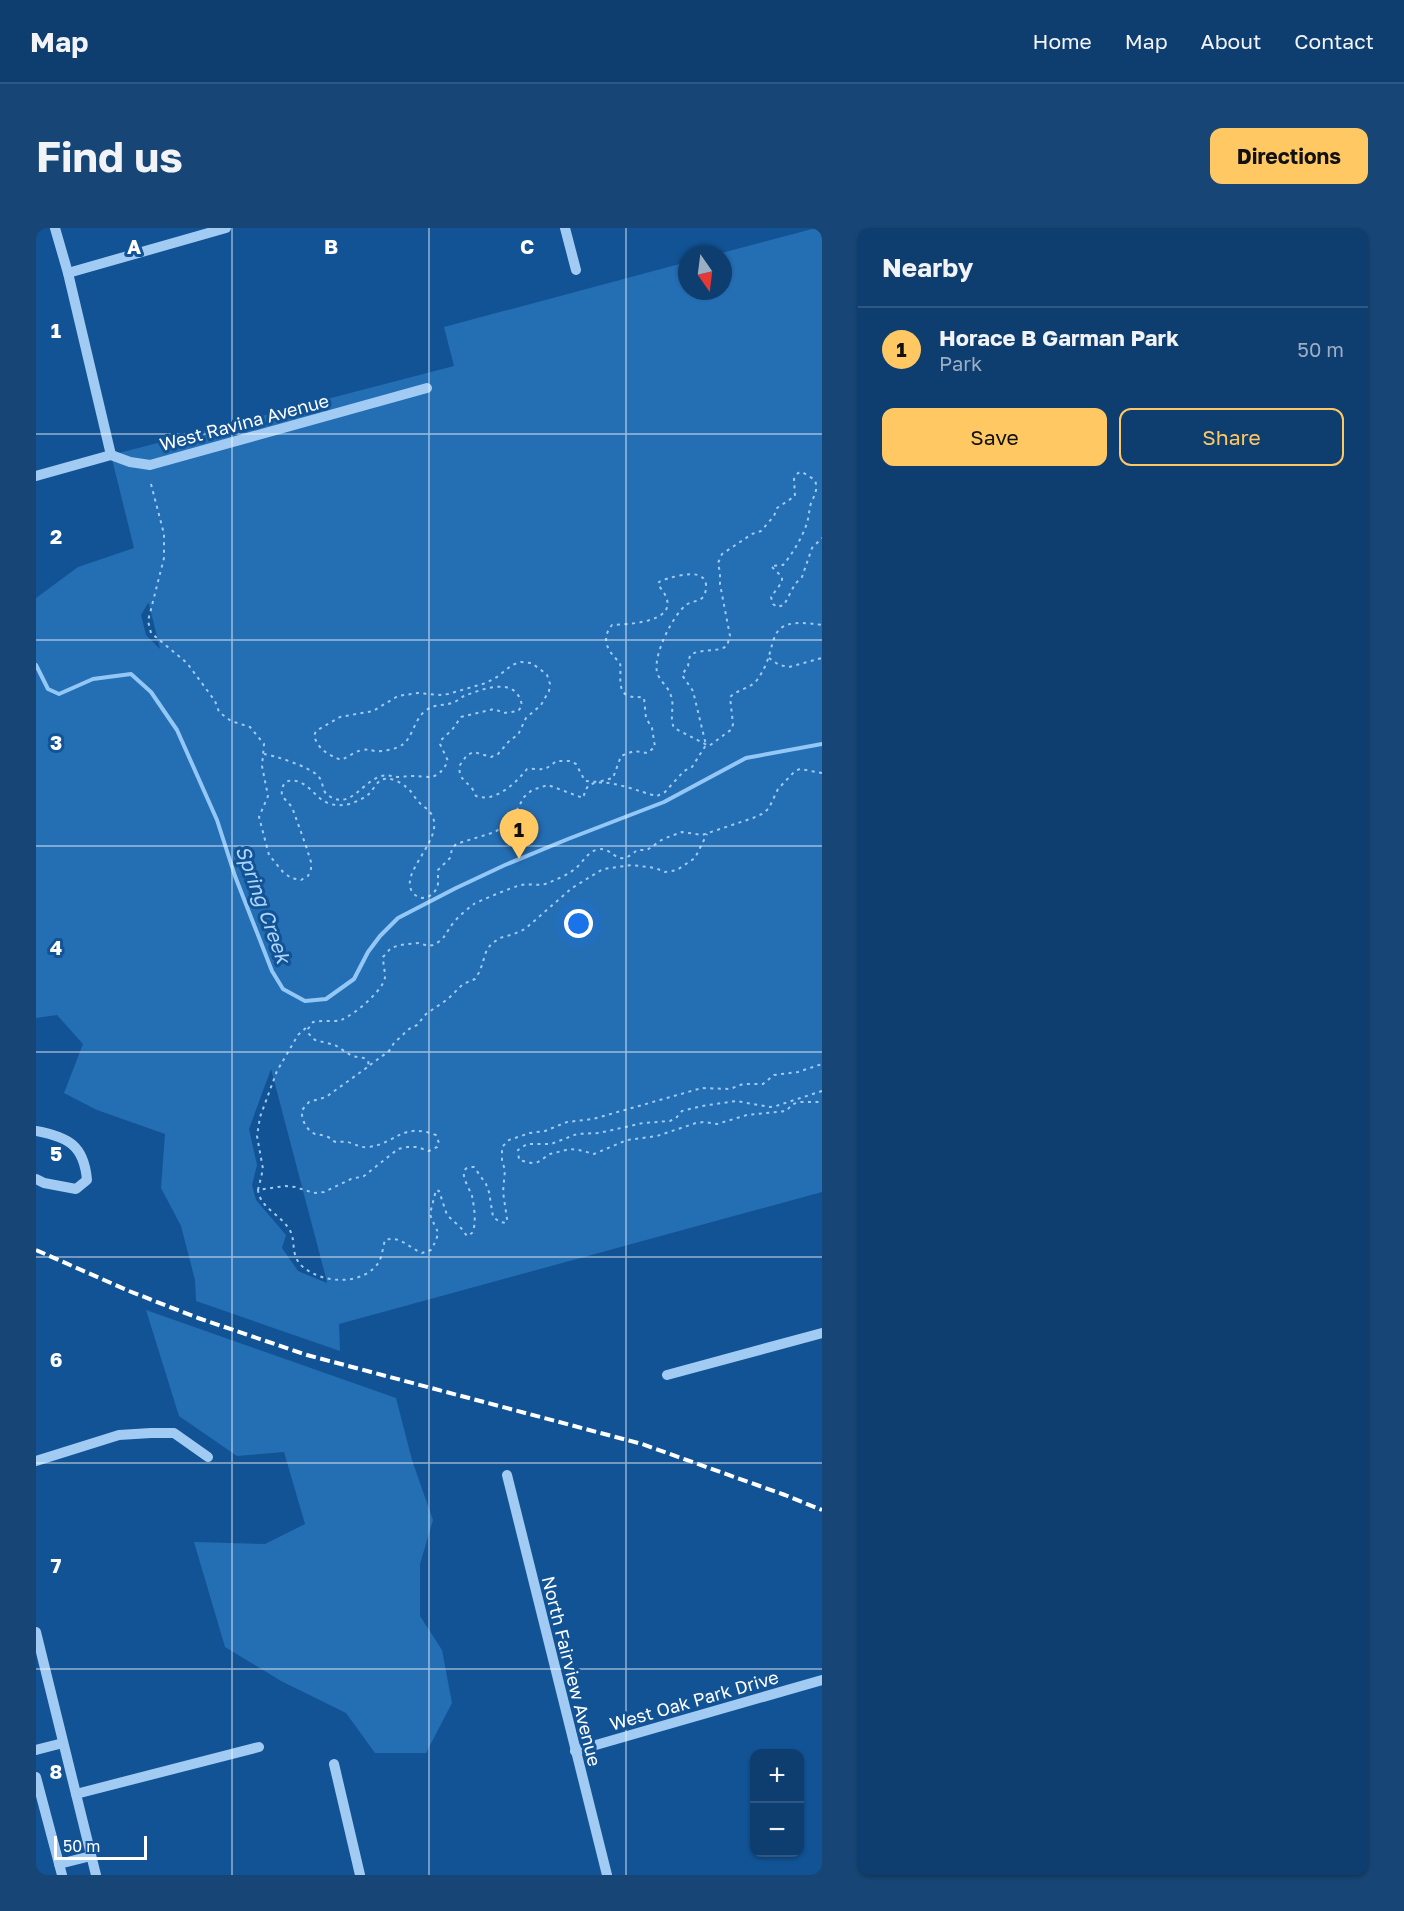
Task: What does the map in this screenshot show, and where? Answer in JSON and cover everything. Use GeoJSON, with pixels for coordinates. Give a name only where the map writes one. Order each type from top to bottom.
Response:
{"type":"FeatureCollection","features":[{"type":"Feature","properties":{"kind":"street"},"geometry":{"type":"LineString","coordinates":[[36,476],[111,455],[56,228]]}},
{"type":"Feature","properties":{"kind":"street"},"geometry":{"type":"LineString","coordinates":[[68,273],[226,228]]}},
{"type":"Feature","properties":{"kind":"street"},"geometry":{"type":"LineString","coordinates":[[565,228],[576,270]]}},
{"type":"Feature","properties":{"kind":"street","name":"West Ravina Avenue"},"geometry":{"type":"LineString","coordinates":[[111,455],[130,462],[150,465],[427,388]]}},
{"type":"Feature","properties":{"kind":"street"},"geometry":{"type":"LineString","coordinates":[[36,1131],[55,1135],[73,1144],[86,1164],[87,1180],[76,1189],[44,1183],[36,1179]]}},
{"type":"Feature","properties":{"kind":"street"},"geometry":{"type":"LineString","coordinates":[[667,1375],[822,1333]]}},
{"type":"Feature","properties":{"kind":"street"},"geometry":{"type":"LineString","coordinates":[[36,1461],[119,1435],[162,1433],[174,1433],[208,1456]]}},
{"type":"Feature","properties":{"kind":"street","name":"North Fairview Avenue"},"geometry":{"type":"LineString","coordinates":[[507,1475],[607,1875]]}},
{"type":"Feature","properties":{"kind":"street"},"geometry":{"type":"LineString","coordinates":[[36,1632],[96,1875]]}},
{"type":"Feature","properties":{"kind":"street","name":"West Oak Park Drive"},"geometry":{"type":"LineString","coordinates":[[575,1751],[822,1680]]}},
{"type":"Feature","properties":{"kind":"street"},"geometry":{"type":"LineString","coordinates":[[36,1750],[63,1743]]}},
{"type":"Feature","properties":{"kind":"street"},"geometry":{"type":"LineString","coordinates":[[76,1794],[259,1747]]}},
{"type":"Feature","properties":{"kind":"street"},"geometry":{"type":"LineString","coordinates":[[334,1764],[360,1875]]}},
{"type":"Feature","properties":{"kind":"street"},"geometry":{"type":"LineString","coordinates":[[36,1777],[60,1869],[91,1856]]}},
{"type":"Feature","properties":{"kind":"path"},"geometry":{"type":"LineString","coordinates":[[151,484],[164,534],[164,558],[148,621],[151,633],[187,663],[219,712],[231,721],[250,727],[264,744],[262,766],[268,796],[260,817],[269,855],[291,878],[301,880],[308,876],[311,869],[306,846],[292,807],[282,796],[283,785],[286,781],[291,779],[307,786],[318,798],[328,804],[340,806],[363,798],[379,781],[393,780],[408,788],[420,804],[433,815],[433,833],[412,872],[410,881],[411,889],[421,898],[428,898],[435,892],[438,884],[438,870],[450,858],[456,844],[482,837],[504,827],[511,822],[524,797],[539,787],[548,785],[583,798],[586,788],[591,784],[600,783],[627,786],[657,796],[665,792],[684,771],[693,767],[706,744],[693,691],[682,675],[688,666],[690,655],[698,650],[721,650],[727,646],[730,636],[718,563],[722,554],[743,539],[761,531],[774,516],[777,508],[795,496],[794,479],[798,472],[815,480],[816,495],[811,504],[807,524],[795,550],[783,565],[771,566],[782,577],[782,582],[771,597],[773,604],[777,607],[784,605],[795,584],[802,577],[812,548],[822,538]]}},
{"type":"Feature","properties":{"kind":"path"},"geometry":{"type":"LineString","coordinates":[[264,754],[313,771],[321,780],[326,794],[338,801],[352,797],[369,782],[385,775],[432,777],[445,767],[448,761],[440,744],[441,740],[461,717],[494,709],[504,713],[518,711],[522,706],[521,701],[511,689],[497,686],[462,697],[452,703],[433,706],[426,710],[416,722],[405,743],[400,746],[382,751],[366,749],[341,760],[323,752],[317,745],[314,736],[316,730],[340,717],[373,711],[398,696],[418,693],[448,694],[486,683],[520,662],[531,663],[546,675],[550,684],[549,691],[541,705],[526,718],[518,735],[509,740],[498,754],[491,757],[474,752],[467,755],[459,765],[460,777],[470,786],[476,796],[488,798],[506,790],[527,769],[543,770],[549,768],[555,761],[570,761],[576,764],[585,781],[605,781],[613,778],[621,756],[634,751],[647,753],[655,747],[652,728],[646,718],[644,698],[640,696],[632,698],[624,694],[620,663],[608,650],[606,636],[612,625],[633,624],[662,615],[668,610],[666,594],[658,585],[659,582],[674,576],[696,574],[706,584],[705,595],[701,600],[688,603],[672,622],[662,644],[656,667],[657,674],[672,697],[674,728],[709,746],[732,729],[734,724],[730,697],[736,691],[748,688],[756,681],[768,657],[777,630],[784,625],[822,625]]}},
{"type":"Feature","properties":{"kind":"path"},"geometry":{"type":"LineString","coordinates":[[768,657],[779,665],[789,667],[822,658]]}},
{"type":"Feature","properties":{"kind":"path"},"geometry":{"type":"LineString","coordinates":[[822,773],[800,769],[795,771],[778,789],[773,802],[764,813],[753,818],[702,835],[682,832],[663,839],[647,850],[637,850],[624,859],[600,849],[590,853],[572,871],[546,884],[519,885],[479,902],[457,919],[440,942],[428,946],[411,943],[391,948],[383,957],[385,977],[382,984],[365,1004],[340,1020],[321,1020],[309,1025],[298,1035],[277,1071],[260,1117],[257,1136],[263,1169],[258,1194],[290,1229],[295,1255],[304,1268],[333,1280],[354,1278],[365,1274],[380,1261],[385,1240],[389,1238],[396,1238],[422,1253],[431,1250],[438,1234],[430,1214],[436,1190],[439,1191],[450,1219],[467,1236],[472,1233],[473,1198],[464,1176],[465,1169],[469,1167],[474,1167],[486,1184],[493,1217],[506,1223],[502,1147],[509,1140],[545,1131],[567,1122],[593,1119],[702,1088],[730,1089],[743,1084],[764,1084],[774,1075],[798,1072],[822,1064]]}},
{"type":"Feature","properties":{"kind":"path"},"geometry":{"type":"LineString","coordinates":[[258,1190],[285,1186],[314,1193],[324,1192],[351,1179],[364,1176],[398,1149],[417,1147],[429,1151],[437,1147],[439,1143],[436,1135],[415,1130],[404,1132],[375,1146],[366,1147],[349,1142],[335,1142],[327,1136],[315,1134],[307,1127],[302,1117],[302,1110],[309,1102],[326,1097],[358,1076],[389,1051],[394,1043],[417,1025],[426,1014],[448,999],[463,984],[475,979],[491,944],[500,938],[525,929],[572,888],[603,869],[632,866],[655,868],[665,872],[677,870],[695,858],[707,834]]}},
{"type":"Feature","properties":{"kind":"path"},"geometry":{"type":"LineString","coordinates":[[309,1025],[308,1033],[315,1040],[335,1045],[352,1056],[364,1058],[370,1065]]}},
{"type":"Feature","properties":{"kind":"path"},"geometry":{"type":"LineString","coordinates":[[822,1091],[770,1107],[736,1101],[690,1108],[670,1121],[643,1123],[599,1133],[578,1134],[551,1144],[527,1144],[518,1150],[518,1155],[519,1160],[531,1163],[538,1162],[550,1154],[570,1149],[594,1154],[627,1140],[657,1136],[696,1122],[717,1124],[752,1115],[786,1111],[793,1104],[800,1102],[822,1102]]}},
{"type":"Feature","properties":{"kind":"shaded area"},"geometry":{"type":"Polygon","coordinates":[[[822,228],[822,1192],[339,1324],[340,1351],[196,1301],[195,1280],[181,1226],[161,1188],[165,1134],[97,1110],[64,1093],[83,1044],[57,1015],[36,1018],[36,598],[78,567],[134,548],[111,455],[454,366],[444,327],[678,264],[678,300],[732,300],[732,250],[822,228]],[[149,604],[141,615],[146,635],[160,649],[149,604]],[[271,1069],[249,1129],[257,1165],[252,1185],[256,1200],[286,1235],[282,1248],[298,1271],[327,1283],[271,1069]]]}},
{"type":"Feature","properties":{"kind":"shaded area"},"geometry":{"type":"Polygon","coordinates":[[[146,1310],[396,1398],[412,1460],[433,1520],[420,1564],[420,1616],[442,1650],[452,1703],[426,1753],[375,1753],[346,1713],[281,1681],[225,1647],[194,1542],[265,1544],[305,1524],[284,1452],[237,1456],[179,1416],[146,1310]]]}},
{"type":"Feature","properties":{"kind":"waterway","name":"Spring Creek"},"geometry":{"type":"LineString","coordinates":[[36,665],[48,689],[59,694],[93,679],[131,674],[151,692],[177,730],[217,820],[235,876],[272,971],[283,989],[305,1001],[326,999],[354,979],[368,952],[398,918],[456,888],[505,865],[664,802],[746,758],[822,744]]}},
{"type":"Feature","properties":{"kind":"railway"},"geometry":{"type":"LineString","coordinates":[[36,1250],[129,1291],[198,1318],[307,1355],[642,1444],[822,1510]]}},
{"type":"Feature","properties":{"kind":"place","name":"Horace B Garman Park"},"geometry":{"type":"Point","coordinates":[519,859]}}]}
